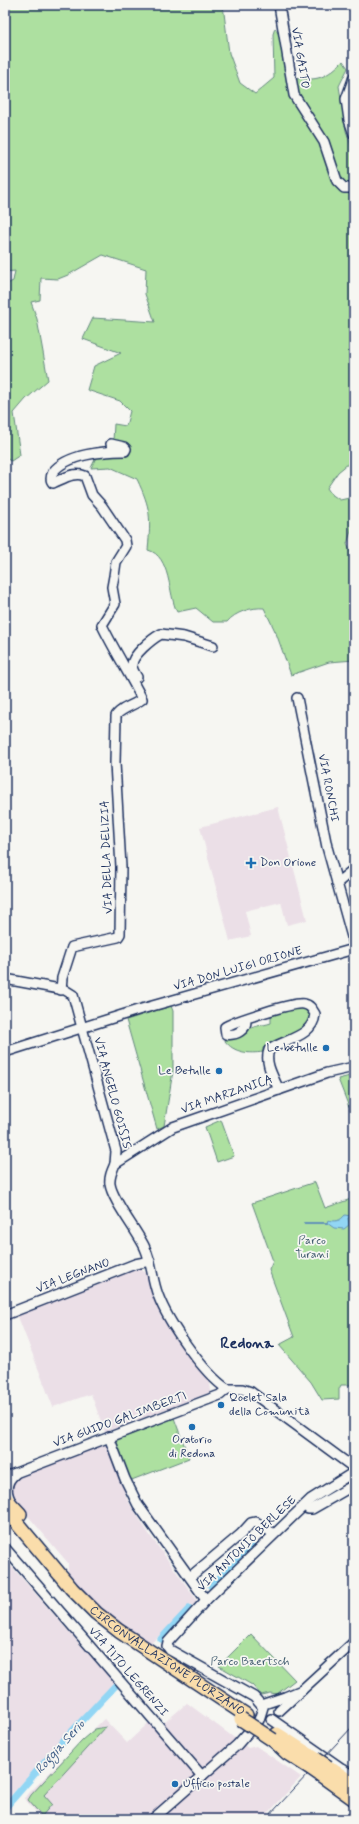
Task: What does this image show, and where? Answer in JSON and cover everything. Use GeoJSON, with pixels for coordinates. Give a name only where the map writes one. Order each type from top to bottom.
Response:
{"type":"FeatureCollection","features":[{"type":"Feature","properties":{"kind":"highway"},"geometry":{"type":"LineString","coordinates":[[5,1498],[11,1510]]}},
{"type":"Feature","properties":{"kind":"highway","name":"CIRCONVALLAZIONE PLORZANO"},"geometry":{"type":"LineString","coordinates":[[11,1510],[52,1555],[61,1576],[96,1613],[243,1717]]}},
{"type":"Feature","properties":{"kind":"highway","name":"CIRCONVALLAZIONE PLORZANO"},"geometry":{"type":"LineString","coordinates":[[5,1518],[64,1589],[92,1617],[243,1717],[277,1733],[312,1764],[354,1793]]}},
{"type":"Feature","properties":{"kind":"highway"},"geometry":{"type":"LineString","coordinates":[[325,1772],[354,1799]]}},
{"type":"Feature","properties":{"kind":"highway","name":"CIRCONVALLAZIONE PLORZANO"},"geometry":{"type":"LineString","coordinates":[[325,1772],[354,1784]]}},
{"type":"Feature","properties":{"kind":"street","name":"VIA GAITO"},"geometry":{"type":"LineString","coordinates":[[279,5],[294,96],[324,142],[337,180],[344,188],[354,188]]}},
{"type":"Feature","properties":{"kind":"street"},"geometry":{"type":"LineString","coordinates":[[354,76],[346,99],[349,120],[354,134]]}},
{"type":"Feature","properties":{"kind":"street"},"geometry":{"type":"LineString","coordinates":[[111,444],[124,447],[126,449],[125,451],[90,454],[65,462],[53,473],[51,481],[54,483],[80,474],[85,476],[92,494],[108,514],[125,540],[126,546],[116,562],[112,587],[115,604],[102,624],[116,653],[133,680],[142,699]]}},
{"type":"Feature","properties":{"kind":"street"},"geometry":{"type":"LineString","coordinates":[[142,699],[144,691],[132,668],[132,662],[136,656],[154,639],[163,633],[213,646]]}},
{"type":"Feature","properties":{"kind":"street","name":"VIA RONCHI"},"geometry":{"type":"LineString","coordinates":[[297,698],[328,847],[354,944]]}},
{"type":"Feature","properties":{"kind":"street","name":"VIA DELLA DELIZIA"},"geometry":{"type":"LineString","coordinates":[[61,990],[62,978],[72,947],[118,937],[120,934],[121,867],[115,763],[116,716],[120,711],[137,704],[142,699]]}},
{"type":"Feature","properties":{"kind":"street"},"geometry":{"type":"LineString","coordinates":[[337,883],[354,869]]}},
{"type":"Feature","properties":{"kind":"street","name":"VIA DON LUIGI ORIONE"},"geometry":{"type":"LineString","coordinates":[[128,1013],[354,949]]}},
{"type":"Feature","properties":{"kind":"street","name":"VIA ANGELO GOISIS"},"geometry":{"type":"LineString","coordinates":[[5,979],[61,990],[69,992],[73,995],[116,1151],[115,1164],[110,1174],[112,1191],[145,1248],[150,1261],[157,1294],[174,1328],[209,1372],[227,1389]]}},
{"type":"Feature","properties":{"kind":"street"},"geometry":{"type":"LineString","coordinates":[[246,1019],[293,1005],[302,1004],[308,1005],[315,1014],[311,1027],[299,1035],[269,1050],[267,1055],[268,1063],[279,1090]]}},
{"type":"Feature","properties":{"kind":"street","name":"VIA ANGELO GOISIS"},"geometry":{"type":"LineString","coordinates":[[82,1027],[128,1013]]}},
{"type":"Feature","properties":{"kind":"street"},"geometry":{"type":"LineString","coordinates":[[5,1052],[82,1027]]}},
{"type":"Feature","properties":{"kind":"street","name":"VIA MARZANICA"},"geometry":{"type":"LineString","coordinates":[[115,1164],[173,1127],[337,1070],[354,1067]]}},
{"type":"Feature","properties":{"kind":"street","name":"VIA LEGNANO"},"geometry":{"type":"LineString","coordinates":[[5,1315],[135,1264],[150,1261]]}},
{"type":"Feature","properties":{"kind":"street"},"geometry":{"type":"LineString","coordinates":[[227,1389],[242,1389],[251,1392],[354,1468]]}},
{"type":"Feature","properties":{"kind":"street","name":"VIA GUIDO GALIMBERTI"},"geometry":{"type":"LineString","coordinates":[[5,1477],[19,1470],[220,1395],[227,1389]]}},
{"type":"Feature","properties":{"kind":"street"},"geometry":{"type":"LineString","coordinates":[[109,1437],[125,1479],[138,1505],[206,1600]]}},
{"type":"Feature","properties":{"kind":"street"},"geometry":{"type":"LineString","coordinates":[[11,1510],[6,1488],[10,1478],[19,1470]]}},
{"type":"Feature","properties":{"kind":"street","name":"VIA ANTONIO BERLESE"},"geometry":{"type":"LineString","coordinates":[[262,1708],[254,1697],[170,1650],[167,1646],[169,1640],[206,1600],[318,1494],[354,1472]]}},
{"type":"Feature","properties":{"kind":"street"},"geometry":{"type":"LineString","coordinates":[[306,1505],[308,1509],[312,1509],[354,1485]]}},
{"type":"Feature","properties":{"kind":"street"},"geometry":{"type":"LineString","coordinates":[[190,1577],[241,1534],[251,1523],[256,1522],[274,1534]]}},
{"type":"Feature","properties":{"kind":"street","name":"VIA TITO LEGRENZI"},"geometry":{"type":"LineString","coordinates":[[5,1548],[202,1776]]}},
{"type":"Feature","properties":{"kind":"street"},"geometry":{"type":"LineString","coordinates":[[237,1745],[252,1736],[354,1642]]}},
{"type":"Feature","properties":{"kind":"street"},"geometry":{"type":"LineString","coordinates":[[153,1819],[237,1745],[259,1720],[262,1708],[268,1701],[273,1701],[302,1690]]}},
{"type":"Feature","properties":{"kind":"street"},"geometry":{"type":"LineString","coordinates":[[273,1701],[277,1704],[274,1716],[277,1733],[354,1776]]}},
{"type":"Feature","properties":{"kind":"street"},"geometry":{"type":"LineString","coordinates":[[262,1708],[264,1716],[274,1716]]}},
{"type":"Feature","properties":{"kind":"shaded area","name":"Don Orione"},"geometry":{"type":"Polygon","coordinates":[[[278,807],[307,920],[287,925],[281,902],[245,911],[251,936],[230,941],[200,827],[278,807]]]}},
{"type":"Feature","properties":{"kind":"shaded area"},"geometry":{"type":"Polygon","coordinates":[[[140,1269],[146,1273],[161,1317],[210,1383],[211,1392],[105,1432],[91,1394],[53,1407],[17,1314],[106,1279],[140,1269]]]}},
{"type":"Feature","properties":{"kind":"shaded area"},"geometry":{"type":"Polygon","coordinates":[[[104,1444],[106,1445],[128,1501],[149,1534],[196,1599],[196,1602],[149,1645],[112,1620],[68,1578],[68,1563],[12,1497],[11,1485],[15,1479],[104,1444]]]}},
{"type":"Feature","properties":{"kind":"shaded area"},"geometry":{"type":"Polygon","coordinates":[[[5,1559],[114,1683],[5,1802],[5,1559]]]}},
{"type":"Feature","properties":{"kind":"shaded area"},"geometry":{"type":"Polygon","coordinates":[[[187,1703],[248,1748],[256,1746],[301,1777],[263,1819],[42,1819],[24,1798],[104,1719],[127,1743],[157,1715],[163,1724],[187,1703]]]}},
{"type":"Feature","properties":{"kind":"green space"},"geometry":{"type":"Polygon","coordinates":[[[5,5],[223,5],[229,53],[240,83],[255,94],[274,78],[273,34],[275,28],[282,46],[285,71],[288,77],[305,79],[318,78],[336,68],[343,61],[348,68],[339,86],[346,131],[354,154],[354,459],[338,472],[327,488],[331,494],[340,500],[354,497],[354,521],[347,544],[354,560],[354,660],[329,662],[291,675],[276,633],[264,608],[254,608],[244,611],[234,615],[227,622],[213,622],[196,608],[177,612],[165,568],[161,560],[148,550],[150,529],[149,513],[145,498],[137,479],[110,467],[91,468],[99,451],[113,441],[114,424],[126,426],[130,411],[120,401],[87,390],[94,366],[121,353],[83,339],[93,318],[155,322],[145,294],[146,269],[103,255],[58,279],[41,278],[40,300],[31,302],[37,319],[48,380],[26,399],[14,413],[20,455],[11,461],[5,458],[5,285],[13,281],[15,271],[5,272],[5,5]]]}},
{"type":"Feature","properties":{"kind":"green space"},"geometry":{"type":"Polygon","coordinates":[[[171,1006],[173,1011],[173,1071],[164,1126],[157,1129],[126,1020],[171,1006]]]}},
{"type":"Feature","properties":{"kind":"green space"},"geometry":{"type":"Polygon","coordinates":[[[306,1008],[311,1016],[303,1029],[267,1044],[263,1048],[263,1052],[242,1052],[233,1048],[225,1041],[226,1038],[246,1033],[250,1028],[271,1023],[271,1016],[292,1009],[306,1008]]]}},
{"type":"Feature","properties":{"kind":"green space"},"geometry":{"type":"Polygon","coordinates":[[[354,1075],[354,1120],[338,1079],[354,1075]]]}},
{"type":"Feature","properties":{"kind":"green space"},"geometry":{"type":"Polygon","coordinates":[[[221,1120],[234,1156],[217,1162],[205,1127],[221,1120]]]}},
{"type":"Feature","properties":{"kind":"green space","name":"Parco Turani"},"geometry":{"type":"Polygon","coordinates":[[[315,1182],[325,1208],[354,1198],[354,1385],[341,1385],[339,1389],[339,1399],[322,1400],[311,1382],[279,1345],[294,1337],[269,1270],[273,1261],[252,1203],[315,1182]]]}},
{"type":"Feature","properties":{"kind":"green space"},"geometry":{"type":"Polygon","coordinates":[[[174,1418],[189,1458],[129,1481],[114,1441],[174,1418]]]}},
{"type":"Feature","properties":{"kind":"green space","name":"Parco Baertsch"},"geometry":{"type":"Polygon","coordinates":[[[251,1634],[295,1680],[277,1694],[270,1693],[261,1695],[252,1685],[219,1666],[251,1634]]]}},
{"type":"Feature","properties":{"kind":"green space"},"geometry":{"type":"Polygon","coordinates":[[[106,1727],[44,1795],[52,1804],[42,1816],[28,1800],[31,1795],[82,1740],[95,1729],[106,1727]]]}},
{"type":"Feature","properties":{"kind":"water"},"geometry":{"type":"Polygon","coordinates":[[[354,1213],[353,1217],[348,1218],[349,1225],[344,1229],[334,1228],[327,1223],[328,1220],[338,1220],[345,1215],[350,1216],[354,1213]]]}},
{"type":"Feature","properties":{"kind":"waterway"},"geometry":{"type":"LineString","coordinates":[[304,1223],[327,1223]]}},
{"type":"Feature","properties":{"kind":"waterway","name":"Roggia Serio"},"geometry":{"type":"LineString","coordinates":[[315,1502],[354,1478]]}},
{"type":"Feature","properties":{"kind":"waterway","name":"Roggia Serio"},"geometry":{"type":"LineString","coordinates":[[211,1586],[252,1547]]}},
{"type":"Feature","properties":{"kind":"waterway","name":"Roggia Serio"},"geometry":{"type":"LineString","coordinates":[[161,1639],[189,1609]]}},
{"type":"Feature","properties":{"kind":"waterway","name":"Roggia Serio"},"geometry":{"type":"LineString","coordinates":[[5,1808],[64,1740],[115,1686]]}},
{"type":"Feature","properties":{"kind":"tram line"},"geometry":{"type":"LineString","coordinates":[[323,1758],[354,1725]]}},
{"type":"Feature","properties":{"kind":"tram line"},"geometry":{"type":"LineString","coordinates":[[266,1819],[308,1774]]}},
{"type":"Feature","properties":{"kind":"place","name":"Don Orione"},"geometry":{"type":"Point","coordinates":[251,863]}},
{"type":"Feature","properties":{"kind":"place","name":"Le betulle"},"geometry":{"type":"Point","coordinates":[326,1048]}},
{"type":"Feature","properties":{"kind":"place","name":"Le Betulle"},"geometry":{"type":"Point","coordinates":[219,1071]}},
{"type":"Feature","properties":{"kind":"place","name":"Qoelet Sala della Comunità"},"geometry":{"type":"Point","coordinates":[221,1405]}},
{"type":"Feature","properties":{"kind":"place","name":"Oratorio di Redona"},"geometry":{"type":"Point","coordinates":[192,1427]}},
{"type":"Feature","properties":{"kind":"place","name":"Ufficio postale"},"geometry":{"type":"Point","coordinates":[175,1784]}},
{"type":"Feature","properties":{"kind":"district","name":"Redona"},"geometry":{"type":"Point","coordinates":[247,1343]}}]}
